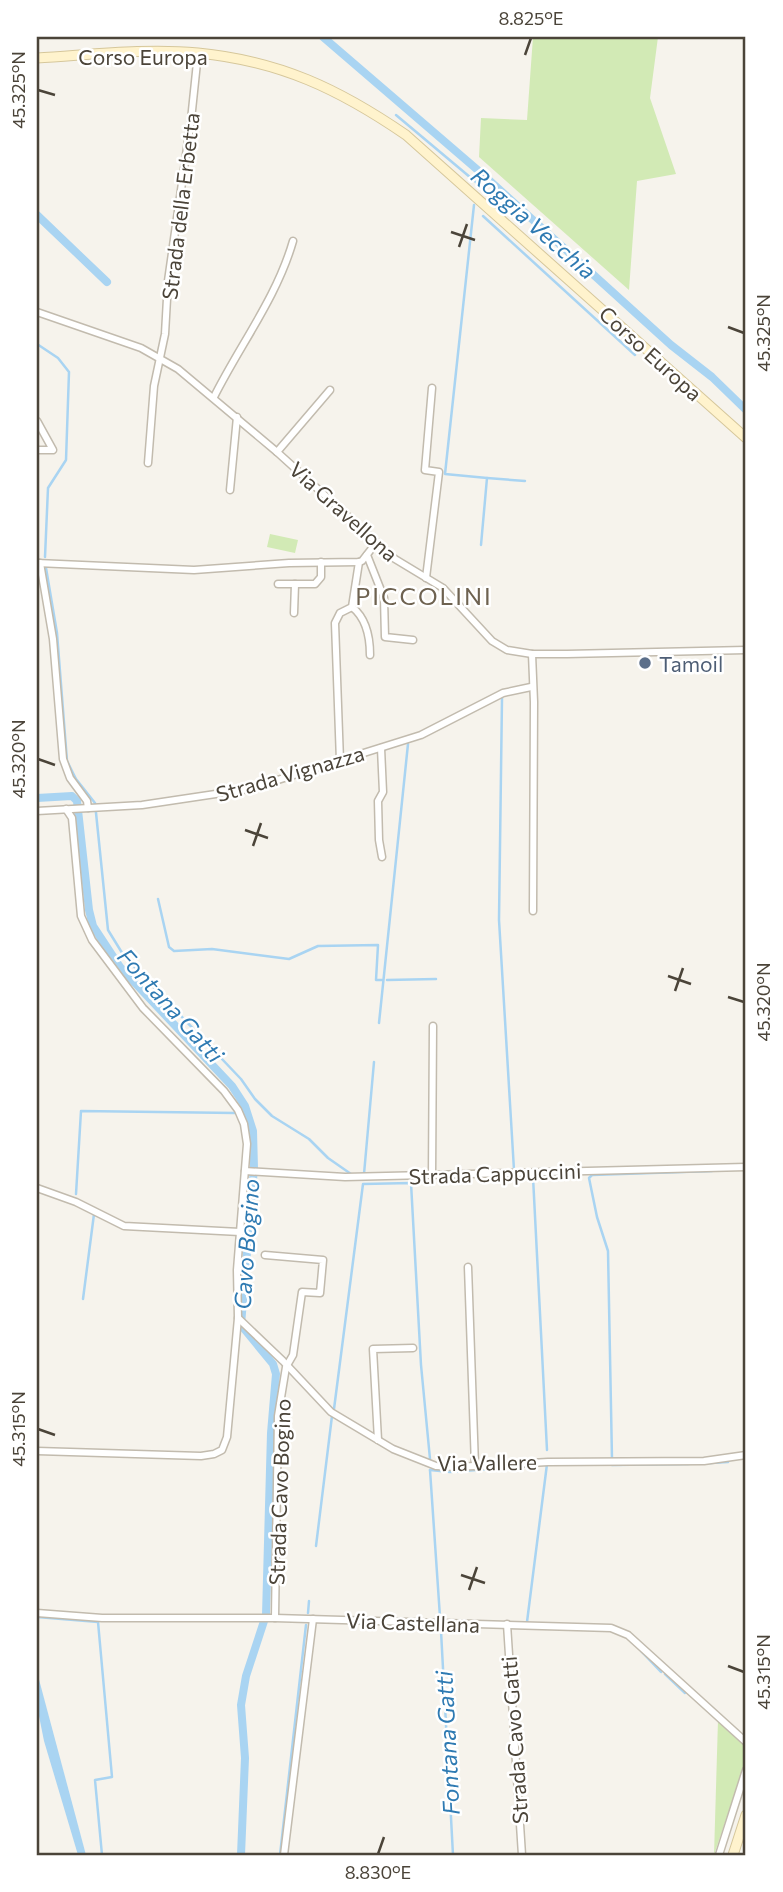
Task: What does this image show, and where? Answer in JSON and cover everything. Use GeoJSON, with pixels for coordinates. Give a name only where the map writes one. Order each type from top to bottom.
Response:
{"type":"FeatureCollection","features":[{"type":"Feature","properties":{"kind":"main road","name":"Corso Europa"},"geometry":{"type":"LineString","coordinates":[[37,58],[153,52],[198,53],[282,70],[320,84],[363,105],[405,135],[746,439]]}},
{"type":"Feature","properties":{"kind":"main road"},"geometry":{"type":"LineString","coordinates":[[733,1855],[746,1815]]}},
{"type":"Feature","properties":{"kind":"street","name":"Strada della Erbetta"},"geometry":{"type":"LineString","coordinates":[[148,463],[154,386],[165,334],[168,281],[198,53]]}},
{"type":"Feature","properties":{"kind":"street"},"geometry":{"type":"LineString","coordinates":[[214,397],[232,360],[275,289],[285,269],[293,241]]}},
{"type":"Feature","properties":{"kind":"street","name":"Via Gravellona"},"geometry":{"type":"LineString","coordinates":[[37,312],[114,338],[159,357],[214,397],[395,559],[443,588],[492,641],[507,650],[531,654],[746,650]]}},
{"type":"Feature","properties":{"kind":"street"},"geometry":{"type":"LineString","coordinates":[[426,578],[439,472],[425,470],[432,388]]}},
{"type":"Feature","properties":{"kind":"street"},"geometry":{"type":"LineString","coordinates":[[277,452],[330,390]]}},
{"type":"Feature","properties":{"kind":"street"},"geometry":{"type":"LineString","coordinates":[[230,490],[237,417]]}},
{"type":"Feature","properties":{"kind":"street"},"geometry":{"type":"LineString","coordinates":[[37,421],[53,450],[37,450]]}},
{"type":"Feature","properties":{"kind":"street"},"geometry":{"type":"LineString","coordinates":[[87,808],[87,801],[70,778],[63,759],[52,639],[38,563],[194,570],[359,562],[376,543]]}},
{"type":"Feature","properties":{"kind":"street"},"geometry":{"type":"LineString","coordinates":[[368,555],[384,598],[385,637],[413,640]]}},
{"type":"Feature","properties":{"kind":"street"},"geometry":{"type":"LineString","coordinates":[[278,584],[316,584],[320,577],[321,562]]}},
{"type":"Feature","properties":{"kind":"street"},"geometry":{"type":"LineString","coordinates":[[352,607],[359,562]]}},
{"type":"Feature","properties":{"kind":"street"},"geometry":{"type":"LineString","coordinates":[[294,613],[295,584]]}},
{"type":"Feature","properties":{"kind":"street"},"geometry":{"type":"LineString","coordinates":[[352,607],[361,614],[365,624],[370,655]]}},
{"type":"Feature","properties":{"kind":"street"},"geometry":{"type":"LineString","coordinates":[[340,761],[335,623],[340,613],[352,607]]}},
{"type":"Feature","properties":{"kind":"street"},"geometry":{"type":"LineString","coordinates":[[531,654],[534,702],[533,911]]}},
{"type":"Feature","properties":{"kind":"street","name":"Strada Vignazza"},"geometry":{"type":"LineString","coordinates":[[37,811],[171,802],[249,789],[421,735],[503,693],[531,687]]}},
{"type":"Feature","properties":{"kind":"street"},"geometry":{"type":"LineString","coordinates":[[381,748],[383,792],[378,801],[382,857]]}},
{"type":"Feature","properties":{"kind":"street"},"geometry":{"type":"LineString","coordinates":[[37,1451],[201,1455],[218,1452],[225,1445],[238,1318],[236,1304],[247,1144],[244,1124],[238,1110],[224,1091],[143,1008],[92,940],[81,916],[72,818],[66,809]]}},
{"type":"Feature","properties":{"kind":"street"},"geometry":{"type":"LineString","coordinates":[[432,1176],[433,1026]]}},
{"type":"Feature","properties":{"kind":"street","name":"Strada Cappuccini"},"geometry":{"type":"LineString","coordinates":[[245,1171],[345,1177],[746,1167]]}},
{"type":"Feature","properties":{"kind":"street"},"geometry":{"type":"LineString","coordinates":[[37,1188],[76,1202],[124,1226],[240,1232]]}},
{"type":"Feature","properties":{"kind":"street","name":"Strada Cavo Bogino"},"geometry":{"type":"LineString","coordinates":[[265,1255],[323,1260],[320,1293],[302,1292],[293,1355],[286,1367],[278,1416],[274,1618]]}},
{"type":"Feature","properties":{"kind":"street"},"geometry":{"type":"LineString","coordinates":[[468,1267],[475,1466]]}},
{"type":"Feature","properties":{"kind":"street","name":"Via Vallere"},"geometry":{"type":"LineString","coordinates":[[238,1318],[331,1412],[393,1449],[436,1466],[704,1461],[746,1455]]}},
{"type":"Feature","properties":{"kind":"street"},"geometry":{"type":"LineString","coordinates":[[378,1440],[373,1349],[413,1348]]}},
{"type":"Feature","properties":{"kind":"street","name":"Via Castellana"},"geometry":{"type":"LineString","coordinates":[[37,1613],[103,1618],[274,1618],[611,1628],[628,1635],[746,1742]]}},
{"type":"Feature","properties":{"kind":"street"},"geometry":{"type":"LineString","coordinates":[[284,1855],[313,1619]]}},
{"type":"Feature","properties":{"kind":"street","name":"Strada Cavo Gatti"},"geometry":{"type":"LineString","coordinates":[[507,1625],[522,1855]]}},
{"type":"Feature","properties":{"kind":"street"},"geometry":{"type":"LineString","coordinates":[[719,1855],[746,1770]]}},
{"type":"Feature","properties":{"kind":"green space"},"geometry":{"type":"Polygon","coordinates":[[[533,37],[658,37],[650,98],[676,174],[637,181],[629,290],[479,157],[481,118],[527,120],[533,37]]]}},
{"type":"Feature","properties":{"kind":"green space"},"geometry":{"type":"Polygon","coordinates":[[[270,534],[298,540],[295,553],[267,547],[270,534]]]}},
{"type":"Feature","properties":{"kind":"green space"},"geometry":{"type":"Polygon","coordinates":[[[718,1720],[746,1745],[746,1760],[714,1855],[718,1720]]]}},
{"type":"Feature","properties":{"kind":"water"},"geometry":{"type":"Polygon","coordinates":[[[37,1672],[86,1855],[78,1855],[44,1741],[37,1706],[37,1672]]]}},
{"type":"Feature","properties":{"kind":"waterway","name":"Roggia Vecchia"},"geometry":{"type":"LineString","coordinates":[[323,37],[480,172],[746,410]]}},
{"type":"Feature","properties":{"kind":"waterway"},"geometry":{"type":"LineString","coordinates":[[396,115],[477,183],[480,172]]}},
{"type":"Feature","properties":{"kind":"waterway"},"geometry":{"type":"LineString","coordinates":[[474,205],[445,474],[487,478],[481,545]]}},
{"type":"Feature","properties":{"kind":"waterway"},"geometry":{"type":"LineString","coordinates":[[37,215],[107,282]]}},
{"type":"Feature","properties":{"kind":"waterway"},"geometry":{"type":"LineString","coordinates":[[483,216],[635,355]]}},
{"type":"Feature","properties":{"kind":"waterway","name":"Fontana Gatti"},"geometry":{"type":"LineString","coordinates":[[37,344],[58,358],[69,372],[66,460],[48,488],[45,557]]}},
{"type":"Feature","properties":{"kind":"waterway"},"geometry":{"type":"LineString","coordinates":[[487,478],[525,481]]}},
{"type":"Feature","properties":{"kind":"waterway","name":"Fontana Gatti"},"geometry":{"type":"LineString","coordinates":[[46,568],[57,633],[67,761],[76,779],[95,803],[108,930],[124,956],[241,1079],[255,1099],[272,1116],[309,1139],[328,1158],[351,1174]]}},
{"type":"Feature","properties":{"kind":"waterway"},"geometry":{"type":"LineString","coordinates":[[502,698],[499,920],[514,1170]]}},
{"type":"Feature","properties":{"kind":"waterway"},"geometry":{"type":"LineString","coordinates":[[379,1023],[408,744]]}},
{"type":"Feature","properties":{"kind":"waterway","name":"Cavo Bogino"},"geometry":{"type":"LineString","coordinates":[[37,798],[72,796],[77,801],[93,926],[120,967],[232,1086],[245,1106],[253,1131],[254,1168],[241,1325],[273,1364],[276,1374],[271,1433],[266,1615],[246,1676],[241,1705],[245,1758],[241,1855]]}},
{"type":"Feature","properties":{"kind":"waterway"},"geometry":{"type":"LineString","coordinates":[[158,899],[169,947],[174,951],[212,949],[289,959],[318,946],[378,945],[376,980],[382,980]]}},
{"type":"Feature","properties":{"kind":"waterway"},"geometry":{"type":"LineString","coordinates":[[387,980],[436,979]]}},
{"type":"Feature","properties":{"kind":"waterway"},"geometry":{"type":"LineString","coordinates":[[361,1174],[364,1174],[374,1062]]}},
{"type":"Feature","properties":{"kind":"waterway"},"geometry":{"type":"LineString","coordinates":[[76,1194],[81,1111],[235,1113]]}},
{"type":"Feature","properties":{"kind":"waterway"},"geometry":{"type":"LineString","coordinates":[[612,1459],[608,1251],[589,1178],[592,1175],[712,1171]]}},
{"type":"Feature","properties":{"kind":"waterway"},"geometry":{"type":"LineString","coordinates":[[514,1177],[533,1177],[547,1450]]}},
{"type":"Feature","properties":{"kind":"waterway","name":"Fontana Gatti"},"geometry":{"type":"LineString","coordinates":[[334,1409],[363,1184],[411,1183],[421,1365],[430,1459]]}},
{"type":"Feature","properties":{"kind":"waterway"},"geometry":{"type":"LineString","coordinates":[[83,1299],[92,1213]]}},
{"type":"Feature","properties":{"kind":"waterway"},"geometry":{"type":"LineString","coordinates":[[316,1546],[332,1416]]}},
{"type":"Feature","properties":{"kind":"waterway"},"geometry":{"type":"LineString","coordinates":[[710,1463],[728,1462]]}},
{"type":"Feature","properties":{"kind":"waterway"},"geometry":{"type":"LineString","coordinates":[[527,1622],[547,1464],[545,1465]]}},
{"type":"Feature","properties":{"kind":"waterway"},"geometry":{"type":"LineString","coordinates":[[612,1465],[689,1464]]}},
{"type":"Feature","properties":{"kind":"waterway"},"geometry":{"type":"LineString","coordinates":[[430,1470],[450,1472],[528,1466]]}},
{"type":"Feature","properties":{"kind":"waterway","name":"Fontana Gatti"},"geometry":{"type":"LineString","coordinates":[[430,1470],[440,1617]]}},
{"type":"Feature","properties":{"kind":"waterway"},"geometry":{"type":"LineString","coordinates":[[308,1613],[309,1601]]}},
{"type":"Feature","properties":{"kind":"waterway"},"geometry":{"type":"LineString","coordinates":[[37,1617],[98,1622],[112,1777],[95,1780],[102,1855]]}},
{"type":"Feature","properties":{"kind":"waterway"},"geometry":{"type":"LineString","coordinates":[[280,1855],[306,1625]]}},
{"type":"Feature","properties":{"kind":"waterway","name":"Fontana Gatti"},"geometry":{"type":"LineString","coordinates":[[441,1631],[453,1855]]}},
{"type":"Feature","properties":{"kind":"waterway"},"geometry":{"type":"LineString","coordinates":[[641,1651],[661,1672]]}},
{"type":"Feature","properties":{"kind":"waterway"},"geometry":{"type":"LineString","coordinates":[[665,1674],[685,1693]]}},
{"type":"Feature","properties":{"kind":"place","name":"Tamoil"},"geometry":{"type":"Point","coordinates":[645,663]}},
{"type":"Feature","properties":{"kind":"district","name":"PICCOLINI"},"geometry":{"type":"Point","coordinates":[424,595]}}]}
